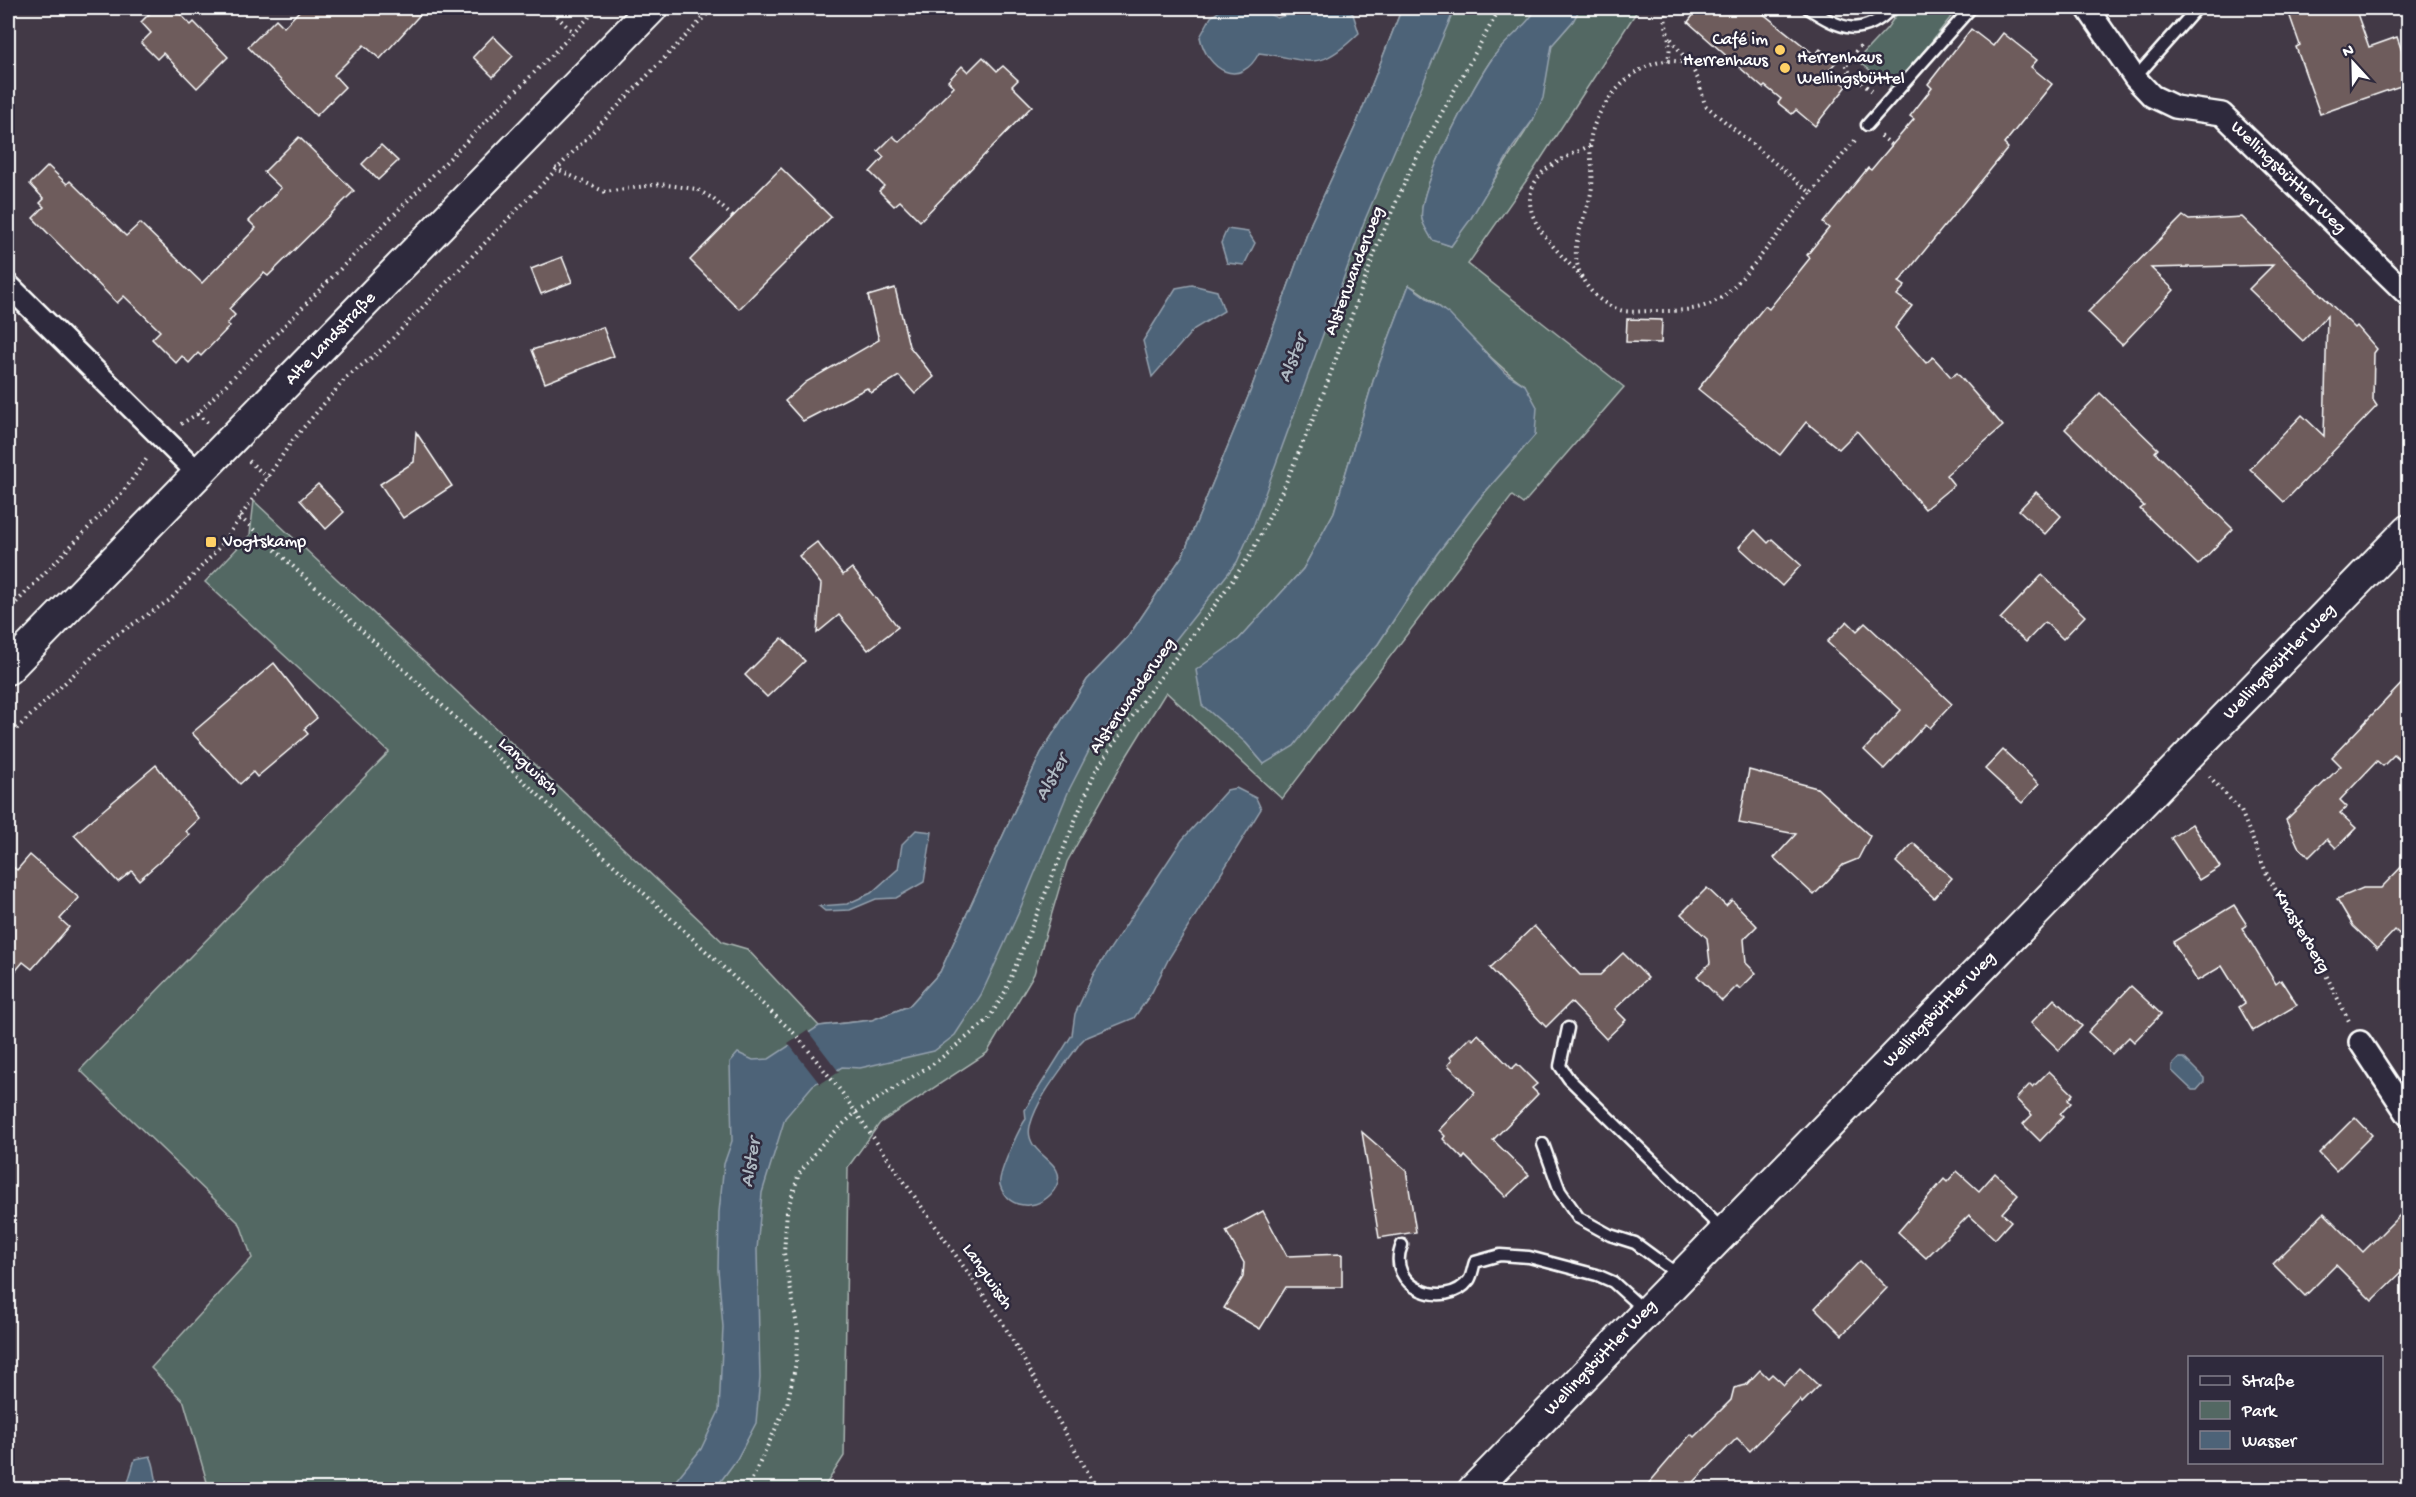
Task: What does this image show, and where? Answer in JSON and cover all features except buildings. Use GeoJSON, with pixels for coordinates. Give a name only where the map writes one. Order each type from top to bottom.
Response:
{"type":"FeatureCollection","features":[{"type":"Feature","properties":{"kind":"main road","name":"Alte Landstraße"},"geometry":{"type":"LineString","coordinates":[[8,669],[200,475],[652,8]]}},
{"type":"Feature","properties":{"kind":"main road","name":"Wellingsbüttler Weg"},"geometry":{"type":"LineString","coordinates":[[1473,1490],[2409,530]]}},
{"type":"Feature","properties":{"kind":"street","name":"Wellingsbüttler Weg"},"geometry":{"type":"LineString","coordinates":[[2087,8],[2135,78],[2152,96],[2175,107],[2222,114],[2409,295]]}},
{"type":"Feature","properties":{"kind":"street"},"geometry":{"type":"LineString","coordinates":[[8,285],[200,475]]}},
{"type":"Feature","properties":{"kind":"street"},"geometry":{"type":"LineString","coordinates":[[2360,1042],[2409,1115]]}},
{"type":"Feature","properties":{"kind":"lane"},"geometry":{"type":"LineString","coordinates":[[1808,8],[1846,29],[1873,26],[1892,8]]}},
{"type":"Feature","properties":{"kind":"lane"},"geometry":{"type":"LineString","coordinates":[[1867,125],[1971,8]]}},
{"type":"Feature","properties":{"kind":"lane"},"geometry":{"type":"LineString","coordinates":[[2135,78],[2197,8]]}},
{"type":"Feature","properties":{"kind":"lane"},"geometry":{"type":"LineString","coordinates":[[1568,1028],[1560,1066],[1569,1079],[1724,1232]]}},
{"type":"Feature","properties":{"kind":"lane"},"geometry":{"type":"LineString","coordinates":[[1543,1144],[1560,1191],[1579,1218],[1610,1235],[1635,1243],[1681,1276]]}},
{"type":"Feature","properties":{"kind":"lane"},"geometry":{"type":"LineString","coordinates":[[1402,1245],[1398,1264],[1407,1283],[1430,1293],[1442,1294],[1456,1290],[1469,1280],[1475,1262],[1500,1255],[1528,1257],[1605,1278],[1646,1312]]}},
{"type":"Feature","properties":{"kind":"path"},"geometry":{"type":"LineString","coordinates":[[548,8],[574,33]]}},
{"type":"Feature","properties":{"kind":"path"},"geometry":{"type":"LineString","coordinates":[[177,426],[197,414],[598,8]]}},
{"type":"Feature","properties":{"kind":"path"},"geometry":{"type":"LineString","coordinates":[[8,737],[113,637],[170,600],[220,547],[292,441],[346,378],[381,350],[555,168],[713,8]]}},
{"type":"Feature","properties":{"kind":"path","name":"Alsterwanderweg"},"geometry":{"type":"LineString","coordinates":[[747,1490],[787,1404],[796,1363],[798,1331],[784,1253],[787,1211],[799,1174],[822,1144],[855,1113],[936,1062],[988,1020],[999,1002],[1095,772],[1146,696],[1205,620],[1251,554],[1284,487],[1319,405],[1378,244],[1409,172],[1500,8]]}},
{"type":"Feature","properties":{"kind":"path"},"geometry":{"type":"LineString","coordinates":[[1666,8],[1665,19],[1671,39],[1671,51],[1667,62]]}},
{"type":"Feature","properties":{"kind":"path"},"geometry":{"type":"LineString","coordinates":[[1861,27],[1862,44],[1846,63],[1848,69],[1851,74],[1887,102]]}},
{"type":"Feature","properties":{"kind":"path"},"geometry":{"type":"LineString","coordinates":[[1671,39],[1692,66],[1705,105],[1811,193]]}},
{"type":"Feature","properties":{"kind":"path"},"geometry":{"type":"LineString","coordinates":[[1582,279],[1576,249],[1592,186],[1592,135],[1602,110],[1626,80],[1645,67],[1667,62],[1692,66]]}},
{"type":"Feature","properties":{"kind":"path"},"geometry":{"type":"LineString","coordinates":[[1592,145],[1544,171],[1534,184],[1528,201],[1532,219],[1598,299],[1622,311],[1687,311],[1706,306],[1728,292],[1846,151]]}},
{"type":"Feature","properties":{"kind":"path"},"geometry":{"type":"LineString","coordinates":[[555,168],[605,192],[660,184],[696,189],[723,206],[733,217]]}},
{"type":"Feature","properties":{"kind":"path"},"geometry":{"type":"LineString","coordinates":[[197,414],[206,421]]}},
{"type":"Feature","properties":{"kind":"path"},"geometry":{"type":"LineString","coordinates":[[8,611],[122,493],[150,455]]}},
{"type":"Feature","properties":{"kind":"path"},"geometry":{"type":"LineString","coordinates":[[255,467],[268,478]]}},
{"type":"Feature","properties":{"kind":"path","name":"Langwisch"},"geometry":{"type":"LineString","coordinates":[[240,517],[797,1036],[840,1090],[1001,1320],[1098,1490]]}},
{"type":"Feature","properties":{"kind":"path","name":"Knasterberg"},"geometry":{"type":"LineString","coordinates":[[2189,754],[2241,812],[2268,877],[2322,966],[2360,1042]]}},
{"type":"Feature","properties":{"kind":"green space"},"geometry":{"type":"Polygon","coordinates":[[[1402,8],[1536,8],[1529,20],[1499,50],[1485,69],[1449,136],[1428,185],[1422,219],[1432,239],[1451,246],[1533,120],[1552,45],[1573,21],[1580,8],[1639,8],[1533,171],[1468,264],[1624,387],[1523,504],[1512,496],[1282,799],[1166,692],[1123,762],[1067,862],[1034,974],[987,1053],[880,1123],[848,1167],[844,1456],[823,1489],[209,1489],[184,1402],[151,1368],[252,1258],[240,1224],[80,1070],[389,752],[205,582],[250,535],[254,501],[723,942],[747,949],[819,1026],[872,1020],[909,1006],[940,972],[1041,753],[1087,680],[1128,637],[1183,555],[1250,392],[1311,223],[1356,125],[1402,8]],[[1409,285],[1374,378],[1334,512],[1303,569],[1239,639],[1219,655],[1246,743],[1264,764],[1378,644],[1436,555],[1479,499],[1535,435],[1525,385],[1495,361],[1425,295],[1409,285]]]}},
{"type":"Feature","properties":{"kind":"green space"},"geometry":{"type":"Polygon","coordinates":[[[1901,8],[1958,8],[1894,89],[1857,60],[1887,28],[1901,8]]]}},
{"type":"Feature","properties":{"kind":"water"},"geometry":{"type":"Polygon","coordinates":[[[1224,8],[1257,8],[1277,18],[1309,8],[1345,8],[1353,14],[1359,33],[1333,55],[1322,59],[1312,61],[1259,53],[1243,71],[1234,73],[1225,71],[1210,59],[1200,37],[1211,17],[1224,8]]]}},
{"type":"Feature","properties":{"kind":"water","name":"Alster"},"geometry":{"type":"Polygon","coordinates":[[[1402,8],[1455,8],[1364,222],[1254,524],[1237,562],[1091,747],[1069,790],[1018,914],[981,995],[955,1035],[934,1051],[860,1068],[842,1067],[813,1085],[785,1118],[762,1193],[757,1250],[760,1378],[756,1423],[737,1459],[715,1489],[668,1490],[701,1449],[719,1411],[723,1327],[718,1270],[719,1212],[724,1164],[732,1141],[730,1062],[738,1053],[753,1060],[769,1059],[819,1026],[872,1020],[909,1006],[940,972],[1041,753],[1087,680],[1128,637],[1183,555],[1250,392],[1311,223],[1356,125],[1402,8]]]}},
{"type":"Feature","properties":{"kind":"water"},"geometry":{"type":"Polygon","coordinates":[[[1536,8],[1580,8],[1573,21],[1552,45],[1543,98],[1533,120],[1513,147],[1470,220],[1451,246],[1432,240],[1422,219],[1428,185],[1437,161],[1485,69],[1536,8]]]}},
{"type":"Feature","properties":{"kind":"water"},"geometry":{"type":"Polygon","coordinates":[[[1227,229],[1248,232],[1255,243],[1244,265],[1227,263],[1221,243],[1227,229]]]}},
{"type":"Feature","properties":{"kind":"water"},"geometry":{"type":"Polygon","coordinates":[[[1192,285],[1217,291],[1224,311],[1194,329],[1152,377],[1143,341],[1176,288],[1192,285]]]}},
{"type":"Feature","properties":{"kind":"water"},"geometry":{"type":"Polygon","coordinates":[[[1409,285],[1450,315],[1505,373],[1525,385],[1537,407],[1535,435],[1479,499],[1436,555],[1378,644],[1337,690],[1294,746],[1264,764],[1246,743],[1202,705],[1196,670],[1239,639],[1303,569],[1334,512],[1374,378],[1409,285]]]}},
{"type":"Feature","properties":{"kind":"water"},"geometry":{"type":"Polygon","coordinates":[[[1236,788],[1256,798],[1261,809],[1169,958],[1152,992],[1134,1018],[1085,1038],[1080,1043],[1052,1083],[1034,1115],[1030,1126],[1030,1136],[1033,1144],[1057,1170],[1059,1178],[1056,1187],[1050,1195],[1035,1204],[1018,1204],[1010,1200],[1000,1185],[1005,1162],[1026,1119],[1025,1110],[1072,1035],[1075,1014],[1094,973],[1182,840],[1227,790],[1236,788]]]}},
{"type":"Feature","properties":{"kind":"water"},"geometry":{"type":"Polygon","coordinates":[[[916,830],[932,832],[924,882],[896,898],[876,899],[850,910],[825,911],[819,906],[847,904],[871,893],[898,869],[902,844],[916,830]]]}},
{"type":"Feature","properties":{"kind":"water"},"geometry":{"type":"Polygon","coordinates":[[[2179,1058],[2184,1058],[2204,1078],[2204,1082],[2197,1090],[2192,1090],[2172,1071],[2172,1065],[2179,1058]]]}},
{"type":"Feature","properties":{"kind":"water"},"geometry":{"type":"Polygon","coordinates":[[[150,1456],[161,1489],[126,1489],[135,1459],[150,1456]]]}},
{"type":"Feature","properties":{"kind":"pier"},"geometry":{"type":"Polygon","coordinates":[[[807,1030],[839,1072],[820,1084],[788,1043],[807,1030]]]}},
{"type":"Feature","properties":{"kind":"place","name":"Café im Herrenhaus"},"geometry":{"type":"Point","coordinates":[1780,50]}},
{"type":"Feature","properties":{"kind":"place","name":"Herrenhaus Wellingsbüttel"},"geometry":{"type":"Point","coordinates":[1785,68]}},
{"type":"Feature","properties":{"kind":"place","name":"Vogtskamp"},"geometry":{"type":"Point","coordinates":[211,542]}}]}
